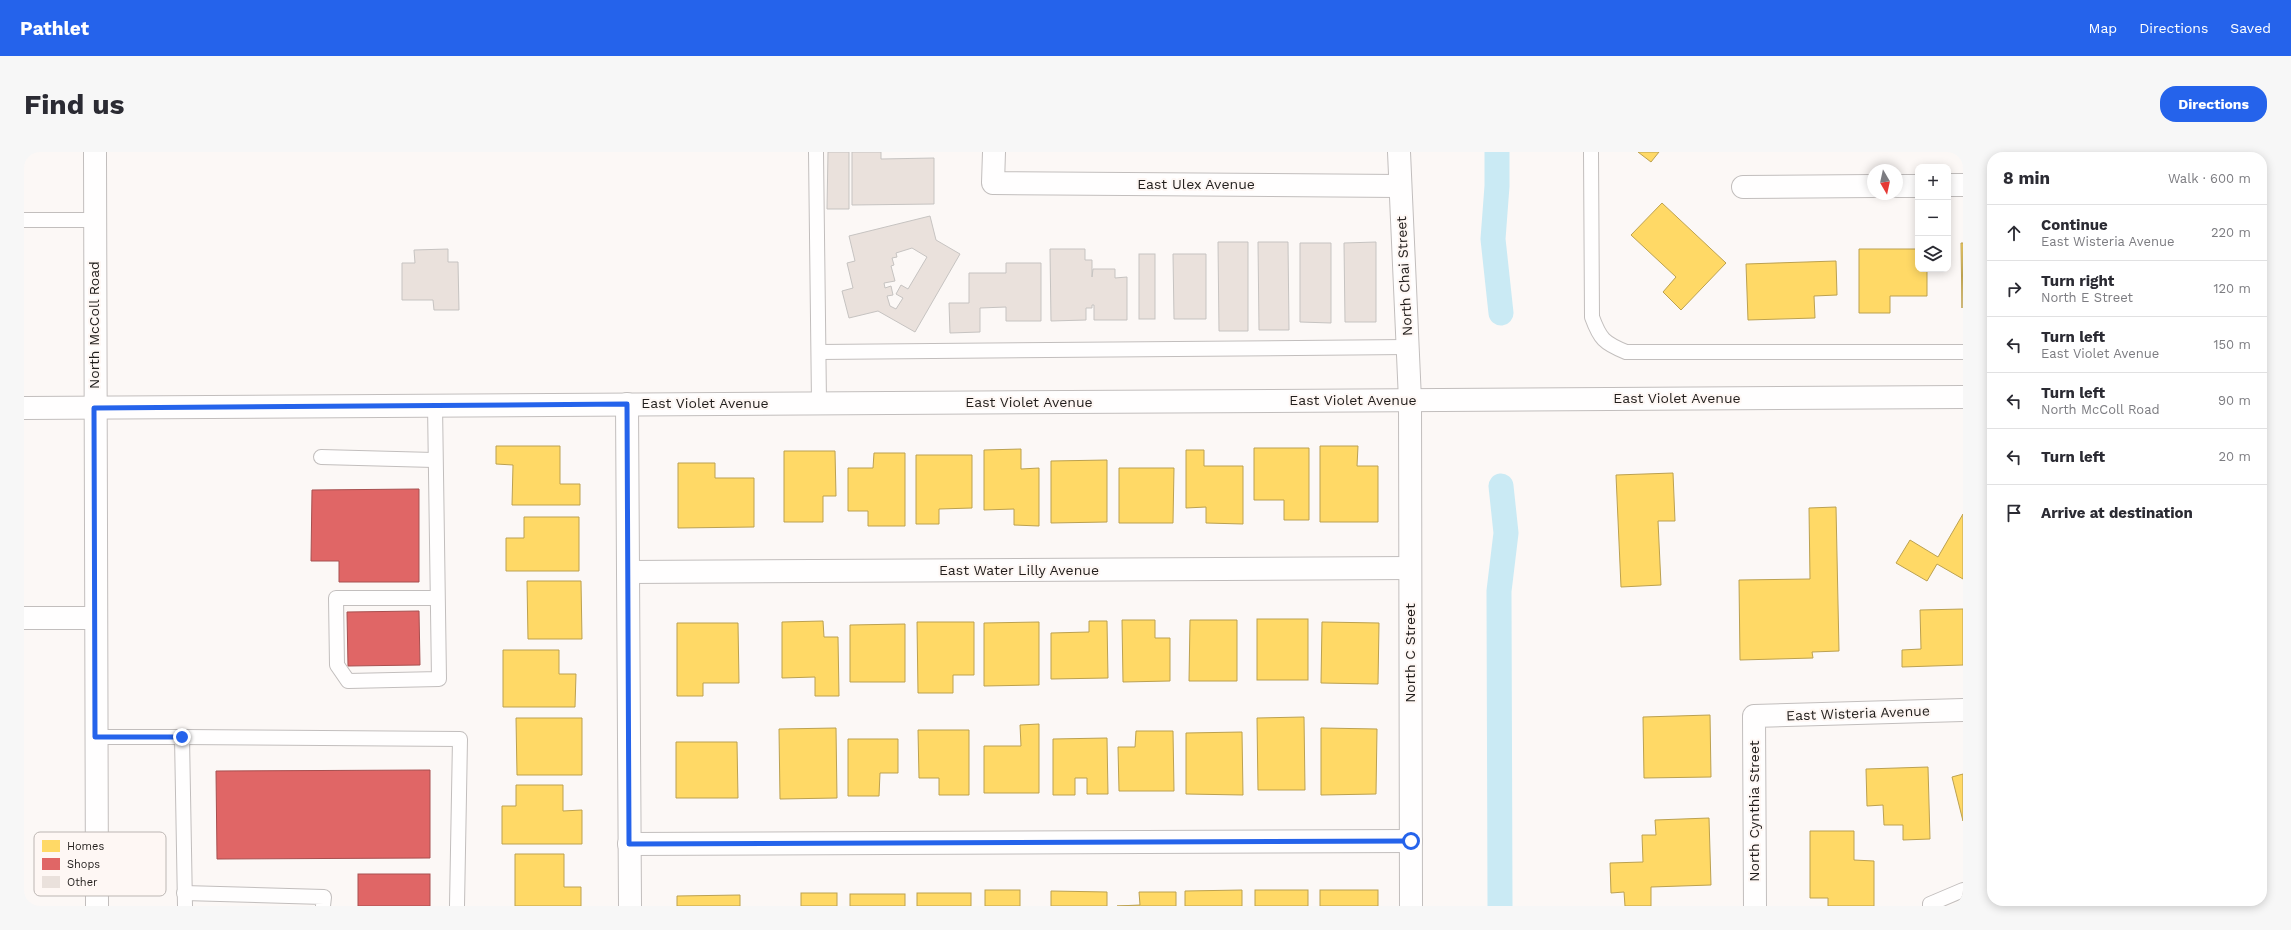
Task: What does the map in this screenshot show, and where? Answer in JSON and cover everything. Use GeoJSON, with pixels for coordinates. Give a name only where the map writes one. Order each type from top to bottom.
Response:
{"type":"FeatureCollection","features":[{"type":"Feature","properties":{"kind":"street","name":"North McColl Road"},"geometry":{"type":"LineString","coordinates":[[94,152],[94,618],[96,832]]}},
{"type":"Feature","properties":{"kind":"street","name":"East Ulex Avenue"},"geometry":{"type":"LineString","coordinates":[[994,152],[993,183],[1399,186]]}},
{"type":"Feature","properties":{"kind":"street","name":"North Chai Street"},"geometry":{"type":"LineString","coordinates":[[1399,152],[1399,186],[1410,400]]}},
{"type":"Feature","properties":{"kind":"street"},"geometry":{"type":"LineString","coordinates":[[1951,185],[1963,185]]}},
{"type":"Feature","properties":{"kind":"street"},"geometry":{"type":"LineString","coordinates":[[1743,187],[1867,186]]}},
{"type":"Feature","properties":{"kind":"street"},"geometry":{"type":"LineString","coordinates":[[1903,186],[1915,186]]}},
{"type":"Feature","properties":{"kind":"street","name":"East Violet Avenue"},"geometry":{"type":"LineString","coordinates":[[24,408],[819,402],[1963,398]]}},
{"type":"Feature","properties":{"kind":"street","name":"North C Street"},"geometry":{"type":"LineString","coordinates":[[1410,400],[1411,906]]}},
{"type":"Feature","properties":{"kind":"street"},"geometry":{"type":"LineString","coordinates":[[627,404],[630,906]]}},
{"type":"Feature","properties":{"kind":"street","name":"East Water Lilly Avenue"},"geometry":{"type":"LineString","coordinates":[[629,572],[1410,568]]}},
{"type":"Feature","properties":{"kind":"street"},"geometry":{"type":"LineString","coordinates":[[24,618],[94,618]]}},
{"type":"Feature","properties":{"kind":"street","name":"East Wisteria Avenue"},"geometry":{"type":"LineString","coordinates":[[1754,716],[1963,710]]}},
{"type":"Feature","properties":{"kind":"street","name":"North Cynthia Street"},"geometry":{"type":"LineString","coordinates":[[1754,716],[1755,906]]}},
{"type":"Feature","properties":{"kind":"street"},"geometry":{"type":"LineString","coordinates":[[629,844],[1411,841]]}},
{"type":"Feature","properties":{"kind":"street","name":"North McColl Road"},"geometry":{"type":"LineString","coordinates":[[97,896],[97,906]]}},
{"type":"Feature","properties":{"kind":"lane"},"geometry":{"type":"LineString","coordinates":[[816,152],[819,402]]}},
{"type":"Feature","properties":{"kind":"lane"},"geometry":{"type":"LineString","coordinates":[[1591,152],[1592,317],[1598,334],[1609,345],[1626,352],[1963,352]]}},
{"type":"Feature","properties":{"kind":"lane"},"geometry":{"type":"LineString","coordinates":[[24,220],[94,220]]}},
{"type":"Feature","properties":{"kind":"lane"},"geometry":{"type":"LineString","coordinates":[[819,352],[1408,347]]}},
{"type":"Feature","properties":{"kind":"lane"},"geometry":{"type":"LineString","coordinates":[[435,405],[434,460],[439,679],[348,681],[337,665],[336,598],[437,598]]}},
{"type":"Feature","properties":{"kind":"lane"},"geometry":{"type":"LineString","coordinates":[[320,457],[434,460]]}},
{"type":"Feature","properties":{"kind":"lane"},"geometry":{"type":"LineString","coordinates":[[95,737],[460,739],[457,906]]}},
{"type":"Feature","properties":{"kind":"lane"},"geometry":{"type":"LineString","coordinates":[[182,737],[184,899],[324,896],[323,906]]}},
{"type":"Feature","properties":{"kind":"lane"},"geometry":{"type":"LineString","coordinates":[[1930,906],[1930,904],[1963,890]]}},
{"type":"Feature","properties":{"kind":"building: Homes"},"geometry":{"type":"Polygon","coordinates":[[[1638,152],[1659,152],[1651,162],[1638,152]]]}},
{"type":"Feature","properties":{"kind":"building: Homes"},"geometry":{"type":"Polygon","coordinates":[[[1662,203],[1726,263],[1681,310],[1663,292],[1676,277],[1631,235],[1662,203]]]}},
{"type":"Feature","properties":{"kind":"building: Homes"},"geometry":{"type":"Polygon","coordinates":[[[1961,243],[1963,243],[1962,308],[1961,243]]]}},
{"type":"Feature","properties":{"kind":"building: Homes"},"geometry":{"type":"Polygon","coordinates":[[[1859,249],[1915,249],[1915,272],[1927,272],[1927,296],[1890,296],[1890,313],[1859,313],[1859,249]]]}},
{"type":"Feature","properties":{"kind":"building: Homes"},"geometry":{"type":"Polygon","coordinates":[[[1836,261],[1837,295],[1814,296],[1815,318],[1748,320],[1746,264],[1836,261]]]}},
{"type":"Feature","properties":{"kind":"building: Homes"},"geometry":{"type":"Polygon","coordinates":[[[496,446],[560,446],[560,484],[580,484],[580,505],[512,505],[513,465],[496,464],[496,446]]]}},
{"type":"Feature","properties":{"kind":"building: Homes"},"geometry":{"type":"Polygon","coordinates":[[[1320,446],[1358,446],[1357,466],[1378,466],[1378,522],[1320,522],[1320,446]]]}},
{"type":"Feature","properties":{"kind":"building: Homes"},"geometry":{"type":"Polygon","coordinates":[[[1254,448],[1309,448],[1309,520],[1284,520],[1284,500],[1254,500],[1254,448]]]}},
{"type":"Feature","properties":{"kind":"building: Homes"},"geometry":{"type":"Polygon","coordinates":[[[1021,449],[1021,469],[1039,468],[1039,526],[1014,525],[1014,509],[984,510],[984,450],[1021,449]]]}},
{"type":"Feature","properties":{"kind":"building: Homes"},"geometry":{"type":"Polygon","coordinates":[[[1186,450],[1204,450],[1204,466],[1243,466],[1243,524],[1206,523],[1206,507],[1186,508],[1186,450]]]}},
{"type":"Feature","properties":{"kind":"building: Homes"},"geometry":{"type":"Polygon","coordinates":[[[784,451],[835,451],[836,496],[823,496],[823,522],[784,522],[784,451]]]}},
{"type":"Feature","properties":{"kind":"building: Homes"},"geometry":{"type":"Polygon","coordinates":[[[874,453],[905,453],[905,526],[868,526],[868,511],[848,511],[848,468],[873,468],[874,453]]]}},
{"type":"Feature","properties":{"kind":"building: Homes"},"geometry":{"type":"Polygon","coordinates":[[[916,455],[972,455],[972,508],[939,509],[939,524],[916,524],[916,455]]]}},
{"type":"Feature","properties":{"kind":"building: Homes"},"geometry":{"type":"Polygon","coordinates":[[[1107,460],[1107,522],[1051,523],[1051,461],[1107,460]]]}},
{"type":"Feature","properties":{"kind":"building: Homes"},"geometry":{"type":"Polygon","coordinates":[[[678,463],[715,463],[715,478],[754,478],[754,527],[678,528],[678,463]]]}},
{"type":"Feature","properties":{"kind":"building: Homes"},"geometry":{"type":"Polygon","coordinates":[[[1119,468],[1174,468],[1173,523],[1119,523],[1119,468]]]}},
{"type":"Feature","properties":{"kind":"building: Homes"},"geometry":{"type":"Polygon","coordinates":[[[1673,473],[1675,521],[1658,521],[1661,585],[1621,587],[1616,475],[1673,473]]]}},
{"type":"Feature","properties":{"kind":"building: Homes"},"geometry":{"type":"Polygon","coordinates":[[[1836,507],[1839,651],[1812,652],[1813,658],[1740,660],[1739,580],[1810,579],[1809,508],[1836,507]]]}},
{"type":"Feature","properties":{"kind":"building: Homes"},"geometry":{"type":"Polygon","coordinates":[[[1963,514],[1963,579],[1937,564],[1927,581],[1896,563],[1910,540],[1938,557],[1963,514]]]}},
{"type":"Feature","properties":{"kind":"building: Homes"},"geometry":{"type":"Polygon","coordinates":[[[524,517],[579,517],[579,571],[506,571],[506,538],[524,538],[524,517]]]}},
{"type":"Feature","properties":{"kind":"building: Homes"},"geometry":{"type":"Polygon","coordinates":[[[527,581],[581,581],[582,639],[528,639],[527,581]]]}},
{"type":"Feature","properties":{"kind":"building: Homes"},"geometry":{"type":"Polygon","coordinates":[[[1963,609],[1963,665],[1902,667],[1902,650],[1921,649],[1920,610],[1963,609]]]}},
{"type":"Feature","properties":{"kind":"building: Homes"},"geometry":{"type":"Polygon","coordinates":[[[1257,619],[1308,619],[1308,680],[1257,680],[1257,619]]]}},
{"type":"Feature","properties":{"kind":"building: Homes"},"geometry":{"type":"Polygon","coordinates":[[[1122,620],[1155,620],[1155,638],[1170,638],[1170,681],[1123,682],[1122,620]]]}},
{"type":"Feature","properties":{"kind":"building: Homes"},"geometry":{"type":"Polygon","coordinates":[[[1190,620],[1237,620],[1237,681],[1189,681],[1190,620]]]}},
{"type":"Feature","properties":{"kind":"building: Homes"},"geometry":{"type":"Polygon","coordinates":[[[823,621],[824,637],[838,637],[839,696],[815,696],[815,677],[782,678],[782,622],[823,621]]]}},
{"type":"Feature","properties":{"kind":"building: Homes"},"geometry":{"type":"Polygon","coordinates":[[[1089,621],[1107,621],[1108,678],[1051,679],[1051,633],[1089,632],[1089,621]]]}},
{"type":"Feature","properties":{"kind":"building: Homes"},"geometry":{"type":"Polygon","coordinates":[[[917,622],[974,622],[974,675],[953,675],[953,693],[918,693],[917,622]]]}},
{"type":"Feature","properties":{"kind":"building: Homes"},"geometry":{"type":"Polygon","coordinates":[[[1039,622],[1039,685],[984,686],[984,623],[1039,622]]]}},
{"type":"Feature","properties":{"kind":"building: Homes"},"geometry":{"type":"Polygon","coordinates":[[[1322,622],[1379,623],[1378,684],[1321,683],[1322,622]]]}},
{"type":"Feature","properties":{"kind":"building: Homes"},"geometry":{"type":"Polygon","coordinates":[[[677,623],[738,623],[739,683],[703,683],[703,696],[677,696],[677,623]]]}},
{"type":"Feature","properties":{"kind":"building: Homes"},"geometry":{"type":"Polygon","coordinates":[[[905,624],[905,682],[850,682],[850,625],[905,624]]]}},
{"type":"Feature","properties":{"kind":"building: Homes"},"geometry":{"type":"Polygon","coordinates":[[[503,650],[559,650],[559,674],[576,674],[575,707],[503,707],[503,650]]]}},
{"type":"Feature","properties":{"kind":"building: Homes"},"geometry":{"type":"Polygon","coordinates":[[[1710,715],[1711,777],[1644,778],[1643,717],[1710,715]]]}},
{"type":"Feature","properties":{"kind":"building: Homes"},"geometry":{"type":"Polygon","coordinates":[[[1304,717],[1305,790],[1258,790],[1257,718],[1304,717]]]}},
{"type":"Feature","properties":{"kind":"building: Homes"},"geometry":{"type":"Polygon","coordinates":[[[516,718],[582,718],[582,775],[517,775],[516,718]]]}},
{"type":"Feature","properties":{"kind":"building: Homes"},"geometry":{"type":"Polygon","coordinates":[[[1039,724],[1039,793],[984,793],[984,746],[1021,746],[1020,725],[1039,724]]]}},
{"type":"Feature","properties":{"kind":"building: Homes"},"geometry":{"type":"Polygon","coordinates":[[[836,728],[837,798],[780,799],[779,729],[836,728]]]}},
{"type":"Feature","properties":{"kind":"building: Homes"},"geometry":{"type":"Polygon","coordinates":[[[1321,728],[1377,729],[1376,794],[1321,795],[1321,728]]]}},
{"type":"Feature","properties":{"kind":"building: Homes"},"geometry":{"type":"Polygon","coordinates":[[[918,730],[969,730],[969,795],[939,795],[939,778],[919,778],[918,730]]]}},
{"type":"Feature","properties":{"kind":"building: Homes"},"geometry":{"type":"Polygon","coordinates":[[[1136,731],[1173,731],[1174,791],[1119,791],[1118,747],[1135,747],[1136,731]]]}},
{"type":"Feature","properties":{"kind":"building: Homes"},"geometry":{"type":"Polygon","coordinates":[[[1242,732],[1243,795],[1186,794],[1186,733],[1242,732]]]}},
{"type":"Feature","properties":{"kind":"building: Homes"},"geometry":{"type":"Polygon","coordinates":[[[1107,738],[1108,794],[1087,794],[1087,778],[1075,778],[1075,795],[1053,795],[1053,739],[1107,738]]]}},
{"type":"Feature","properties":{"kind":"building: Homes"},"geometry":{"type":"Polygon","coordinates":[[[848,739],[898,739],[898,773],[880,773],[879,796],[848,796],[848,739]]]}},
{"type":"Feature","properties":{"kind":"building: Homes"},"geometry":{"type":"Polygon","coordinates":[[[676,742],[737,742],[738,798],[676,798],[676,742]]]}},
{"type":"Feature","properties":{"kind":"building: Homes"},"geometry":{"type":"Polygon","coordinates":[[[1928,767],[1930,839],[1903,840],[1903,825],[1884,825],[1883,805],[1867,806],[1866,769],[1928,767]]]}},
{"type":"Feature","properties":{"kind":"building: Homes"},"geometry":{"type":"Polygon","coordinates":[[[1963,774],[1963,821],[1952,777],[1963,774]]]}},
{"type":"Feature","properties":{"kind":"building: Homes"},"geometry":{"type":"Polygon","coordinates":[[[516,785],[563,785],[563,811],[582,810],[582,844],[502,844],[502,806],[516,806],[516,785]]]}},
{"type":"Feature","properties":{"kind":"building: Homes"},"geometry":{"type":"Polygon","coordinates":[[[1709,818],[1711,885],[1651,887],[1651,906],[1625,906],[1624,892],[1611,893],[1610,863],[1643,862],[1642,835],[1656,835],[1655,820],[1709,818]]]}},
{"type":"Feature","properties":{"kind":"building: Homes"},"geometry":{"type":"Polygon","coordinates":[[[1810,831],[1854,831],[1854,860],[1874,861],[1874,906],[1828,906],[1828,898],[1810,898],[1810,831]]]}},
{"type":"Feature","properties":{"kind":"building: Homes"},"geometry":{"type":"Polygon","coordinates":[[[515,854],[564,854],[564,887],[581,887],[581,906],[515,906],[515,854]]]}},
{"type":"Feature","properties":{"kind":"building: Homes"},"geometry":{"type":"Polygon","coordinates":[[[985,890],[1020,890],[1020,906],[985,906],[985,890]]]}},
{"type":"Feature","properties":{"kind":"building: Homes"},"geometry":{"type":"Polygon","coordinates":[[[1242,890],[1242,906],[1185,906],[1185,891],[1242,890]]]}},
{"type":"Feature","properties":{"kind":"building: Homes"},"geometry":{"type":"Polygon","coordinates":[[[1255,890],[1308,890],[1308,906],[1255,906],[1255,890]]]}},
{"type":"Feature","properties":{"kind":"building: Homes"},"geometry":{"type":"Polygon","coordinates":[[[1320,890],[1378,890],[1378,906],[1320,906],[1320,890]]]}},
{"type":"Feature","properties":{"kind":"building: Homes"},"geometry":{"type":"Polygon","coordinates":[[[1051,891],[1107,892],[1107,906],[1051,906],[1051,891]]]}},
{"type":"Feature","properties":{"kind":"building: Homes"},"geometry":{"type":"Polygon","coordinates":[[[1139,892],[1176,892],[1176,906],[1117,906],[1140,905],[1139,892]]]}},
{"type":"Feature","properties":{"kind":"building: Homes"},"geometry":{"type":"Polygon","coordinates":[[[801,893],[837,893],[837,906],[801,906],[801,893]]]}},
{"type":"Feature","properties":{"kind":"building: Homes"},"geometry":{"type":"Polygon","coordinates":[[[917,893],[971,893],[971,906],[917,906],[917,893]]]}},
{"type":"Feature","properties":{"kind":"building: Homes"},"geometry":{"type":"Polygon","coordinates":[[[850,894],[905,894],[905,906],[850,906],[850,894]]]}},
{"type":"Feature","properties":{"kind":"building: Homes"},"geometry":{"type":"Polygon","coordinates":[[[740,895],[740,906],[677,906],[677,896],[740,895]]]}},
{"type":"Feature","properties":{"kind":"building: Shops"},"geometry":{"type":"Polygon","coordinates":[[[419,489],[419,582],[339,582],[339,561],[311,561],[312,490],[419,489]]]}},
{"type":"Feature","properties":{"kind":"building: Shops"},"geometry":{"type":"Polygon","coordinates":[[[419,611],[420,665],[348,666],[347,612],[419,611]]]}},
{"type":"Feature","properties":{"kind":"building: Shops"},"geometry":{"type":"Polygon","coordinates":[[[430,770],[430,858],[217,859],[216,771],[430,770]]]}},
{"type":"Feature","properties":{"kind":"building: Shops"},"geometry":{"type":"Polygon","coordinates":[[[358,874],[430,874],[430,906],[358,906],[358,874]]]}},
{"type":"Feature","properties":{"kind":"building: Other"},"geometry":{"type":"Polygon","coordinates":[[[828,152],[849,152],[849,209],[827,209],[828,152]]]}},
{"type":"Feature","properties":{"kind":"building: Other"},"geometry":{"type":"Polygon","coordinates":[[[852,152],[881,152],[881,159],[934,158],[934,204],[852,205],[852,152]]]}},
{"type":"Feature","properties":{"kind":"building: Other"},"geometry":{"type":"Polygon","coordinates":[[[930,216],[936,240],[960,254],[915,332],[878,311],[849,318],[842,291],[853,288],[847,263],[855,261],[849,236],[930,216]],[[912,248],[896,253],[897,257],[892,258],[894,265],[891,266],[895,281],[884,283],[885,288],[891,286],[893,295],[887,296],[890,306],[896,309],[903,298],[896,294],[901,285],[908,289],[927,257],[912,248]]]}},
{"type":"Feature","properties":{"kind":"building: Other"},"geometry":{"type":"Polygon","coordinates":[[[1218,242],[1248,242],[1248,331],[1219,331],[1218,242]]]}},
{"type":"Feature","properties":{"kind":"building: Other"},"geometry":{"type":"Polygon","coordinates":[[[1258,242],[1288,242],[1289,330],[1259,330],[1258,242]]]}},
{"type":"Feature","properties":{"kind":"building: Other"},"geometry":{"type":"Polygon","coordinates":[[[1376,242],[1376,322],[1345,322],[1344,243],[1376,242]]]}},
{"type":"Feature","properties":{"kind":"building: Other"},"geometry":{"type":"Polygon","coordinates":[[[1300,243],[1331,243],[1331,323],[1300,322],[1300,243]]]}},
{"type":"Feature","properties":{"kind":"building: Other"},"geometry":{"type":"Polygon","coordinates":[[[448,249],[448,262],[458,262],[459,310],[434,310],[433,300],[402,300],[402,263],[415,263],[414,250],[448,249]]]}},
{"type":"Feature","properties":{"kind":"building: Other"},"geometry":{"type":"Polygon","coordinates":[[[1050,249],[1085,249],[1085,260],[1092,260],[1092,277],[1093,269],[1115,269],[1115,278],[1127,277],[1127,320],[1094,320],[1094,305],[1092,305],[1092,308],[1086,308],[1086,320],[1051,321],[1050,249]]]}},
{"type":"Feature","properties":{"kind":"building: Other"},"geometry":{"type":"Polygon","coordinates":[[[1139,254],[1155,254],[1155,319],[1139,319],[1139,254]]]}},
{"type":"Feature","properties":{"kind":"building: Other"},"geometry":{"type":"Polygon","coordinates":[[[1173,254],[1206,254],[1206,319],[1174,319],[1173,254]]]}},
{"type":"Feature","properties":{"kind":"building: Other"},"geometry":{"type":"Polygon","coordinates":[[[1006,263],[1041,263],[1041,321],[1006,321],[1006,307],[980,308],[980,332],[950,333],[949,303],[969,303],[969,273],[1006,273],[1006,263]]]}},
{"type":"Feature","properties":{"kind":"waterway"},"geometry":{"type":"LineString","coordinates":[[1497,152],[1497,186],[1493,239],[1501,313]]}},
{"type":"Feature","properties":{"kind":"waterway"},"geometry":{"type":"LineString","coordinates":[[1500,906],[1499,591],[1506,533],[1501,486]]}},
{"type":"Feature","properties":{"kind":"route"},"geometry":{"type":"LineString","coordinates":[[182,737],[95,737],[94,408],[627,404],[629,572],[629,844],[1411,841]]}}]}
